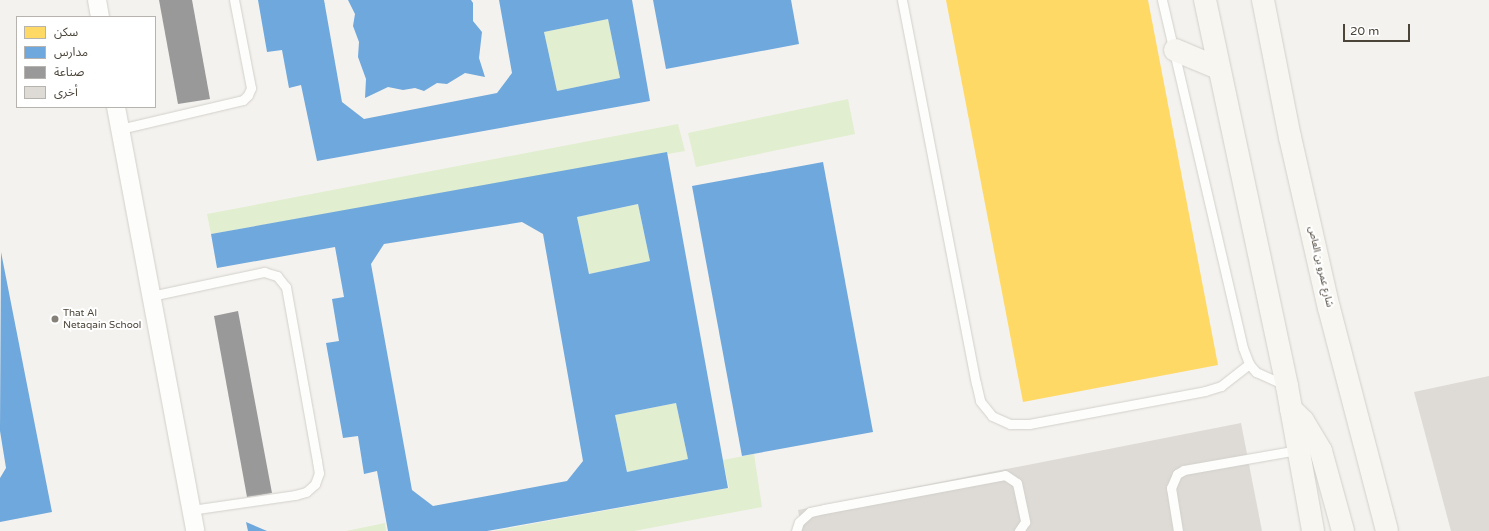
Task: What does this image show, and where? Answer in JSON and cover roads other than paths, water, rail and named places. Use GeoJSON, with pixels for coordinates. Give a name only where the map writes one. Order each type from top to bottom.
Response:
{"type":"FeatureCollection","features":[{"type":"Feature","properties":{"kind":"main road"},"geometry":{"type":"LineString","coordinates":[[1205,0],[1218,68],[1287,386],[1310,528]]}},
{"type":"Feature","properties":{"kind":"main road","name":"شارع عمرو بن العاص"},"geometry":{"type":"LineString","coordinates":[[1263,0],[1290,137],[1329,308],[1387,531]]}},
{"type":"Feature","properties":{"kind":"main road"},"geometry":{"type":"LineString","coordinates":[[1175,50],[1218,68]]}},
{"type":"Feature","properties":{"kind":"main road"},"geometry":{"type":"LineString","coordinates":[[1291,409],[1303,421],[1321,451],[1343,531]]}},
{"type":"Feature","properties":{"kind":"main road"},"geometry":{"type":"LineString","coordinates":[[1381,506],[1402,531]]}},
{"type":"Feature","properties":{"kind":"street"},"geometry":{"type":"LineString","coordinates":[[97,0],[100,16]]}},
{"type":"Feature","properties":{"kind":"street"},"geometry":{"type":"LineString","coordinates":[[116,108],[195,531]]}},
{"type":"Feature","properties":{"kind":"lane"},"geometry":{"type":"LineString","coordinates":[[120,129],[243,100],[248,95],[251,88],[234,0]]}},
{"type":"Feature","properties":{"kind":"lane"},"geometry":{"type":"LineString","coordinates":[[902,0],[976,383],[980,401],[992,416],[1010,424],[1029,424],[1205,391],[1221,386],[1249,364]]}},
{"type":"Feature","properties":{"kind":"lane"},"geometry":{"type":"LineString","coordinates":[[1162,0],[1175,50],[1243,348],[1249,364],[1256,372],[1287,386]]}},
{"type":"Feature","properties":{"kind":"lane"},"geometry":{"type":"LineString","coordinates":[[151,296],[264,272],[277,276],[286,287],[319,472],[315,484],[306,492],[295,495],[191,510]]}},
{"type":"Feature","properties":{"kind":"lane"},"geometry":{"type":"LineString","coordinates":[[1178,531],[1171,488],[1177,474],[1184,470],[1298,450]]}},
{"type":"Feature","properties":{"kind":"lane"},"geometry":{"type":"LineString","coordinates":[[796,531],[799,522],[810,512],[1005,475],[1017,483],[1025,522],[1019,531]]}},
{"type":"Feature","properties":{"kind":"place","name":"That Al Netaqain School"},"geometry":{"type":"Point","coordinates":[55,319]}}]}
